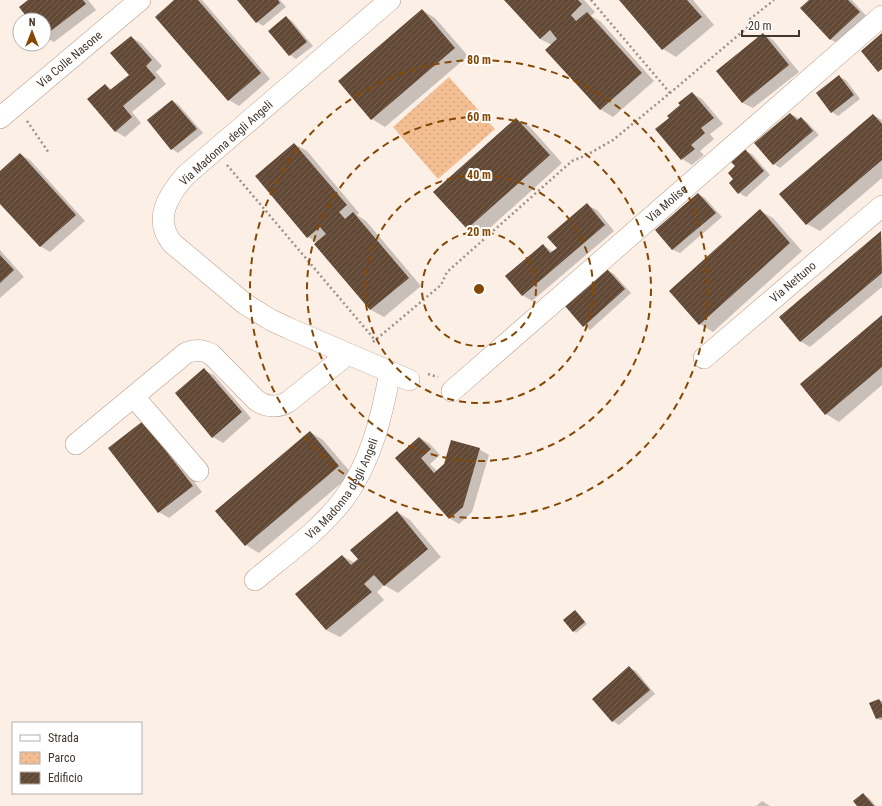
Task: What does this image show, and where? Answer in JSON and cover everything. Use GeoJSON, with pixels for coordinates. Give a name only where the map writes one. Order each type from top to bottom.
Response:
{"type":"FeatureCollection","features":[{"type":"Feature","properties":{"kind":"street","name":"Via Colle Nasone"},"geometry":{"type":"LineString","coordinates":[[0,118],[140,0]]}},
{"type":"Feature","properties":{"kind":"street","name":"Via Madonna degli Angeli"},"geometry":{"type":"LineString","coordinates":[[255,580],[314,531],[335,509],[349,491],[363,465],[378,428],[385,401],[400,376],[271,320],[230,293],[168,239],[163,221],[165,208],[168,200],[186,175],[390,0]]}},
{"type":"Feature","properties":{"kind":"street","name":"Via Molise"},"geometry":{"type":"LineString","coordinates":[[452,391],[882,16]]}},
{"type":"Feature","properties":{"kind":"street","name":"Via Nettuno"},"geometry":{"type":"LineString","coordinates":[[704,358],[882,206]]}},
{"type":"Feature","properties":{"kind":"street"},"geometry":{"type":"LineString","coordinates":[[76,444],[186,353],[194,350],[208,353],[214,357],[256,400],[263,404],[272,406],[284,404],[351,356]]}},
{"type":"Feature","properties":{"kind":"street"},"geometry":{"type":"LineString","coordinates":[[134,397],[198,471]]}},
{"type":"Feature","properties":{"kind":"path"},"geometry":{"type":"LineString","coordinates":[[591,0],[670,93]]}},
{"type":"Feature","properties":{"kind":"path"},"geometry":{"type":"LineString","coordinates":[[351,356],[375,340],[441,285],[447,272],[572,161],[587,155],[613,140],[748,27],[750,19],[774,0]]}},
{"type":"Feature","properties":{"kind":"path"},"geometry":{"type":"LineString","coordinates":[[16,105],[49,154]]}},
{"type":"Feature","properties":{"kind":"path"},"geometry":{"type":"LineString","coordinates":[[215,151],[375,340]]}},
{"type":"Feature","properties":{"kind":"path"},"geometry":{"type":"LineString","coordinates":[[400,376],[430,374],[438,377],[452,391]]}},
{"type":"Feature","properties":{"kind":"green space"},"geometry":{"type":"Polygon","coordinates":[[[449,77],[495,129],[438,179],[393,127],[449,77]]]}},
{"type":"Feature","properties":{"kind":"building"},"geometry":{"type":"Polygon","coordinates":[[[28,0],[83,0],[86,4],[52,30],[52,12],[23,12],[19,7],[28,0]]]}},
{"type":"Feature","properties":{"kind":"building"},"geometry":{"type":"Polygon","coordinates":[[[174,0],[198,0],[261,73],[228,101],[155,17],[174,0]]]}},
{"type":"Feature","properties":{"kind":"building"},"geometry":{"type":"Polygon","coordinates":[[[237,0],[278,0],[280,3],[256,23],[237,0]]]}},
{"type":"Feature","properties":{"kind":"building"},"geometry":{"type":"Polygon","coordinates":[[[504,0],[578,0],[582,4],[571,15],[576,21],[587,12],[642,73],[600,110],[545,50],[557,39],[550,30],[540,39],[504,0]]]}},
{"type":"Feature","properties":{"kind":"building"},"geometry":{"type":"Polygon","coordinates":[[[619,0],[687,0],[702,17],[662,50],[619,0]]]}},
{"type":"Feature","properties":{"kind":"building"},"geometry":{"type":"Polygon","coordinates":[[[809,0],[848,0],[860,12],[830,40],[800,8],[809,0]]]}},
{"type":"Feature","properties":{"kind":"building"},"geometry":{"type":"Polygon","coordinates":[[[422,9],[455,48],[371,120],[338,81],[422,9]]]}},
{"type":"Feature","properties":{"kind":"building"},"geometry":{"type":"Polygon","coordinates":[[[286,16],[307,42],[289,56],[268,31],[286,16]]]}},
{"type":"Feature","properties":{"kind":"building"},"geometry":{"type":"Polygon","coordinates":[[[763,33],[789,65],[742,103],[716,71],[763,33]]]}},
{"type":"Feature","properties":{"kind":"building"},"geometry":{"type":"Polygon","coordinates":[[[882,33],[882,69],[878,72],[861,51],[882,33]]]}},
{"type":"Feature","properties":{"kind":"building"},"geometry":{"type":"Polygon","coordinates":[[[131,36],[152,60],[146,66],[156,78],[123,106],[132,117],[115,132],[87,99],[105,84],[110,90],[129,75],[110,53],[131,36]]]}},
{"type":"Feature","properties":{"kind":"building"},"geometry":{"type":"Polygon","coordinates":[[[839,75],[854,95],[831,113],[816,93],[839,75]]]}},
{"type":"Feature","properties":{"kind":"building"},"geometry":{"type":"Polygon","coordinates":[[[692,92],[714,118],[701,128],[705,133],[691,145],[695,149],[681,160],[655,129],[669,118],[667,116],[680,105],[678,103],[692,92]]]}},
{"type":"Feature","properties":{"kind":"building"},"geometry":{"type":"Polygon","coordinates":[[[172,100],[197,129],[171,150],[147,120],[172,100]]]}},
{"type":"Feature","properties":{"kind":"building"},"geometry":{"type":"Polygon","coordinates":[[[790,113],[797,120],[801,117],[813,131],[773,165],[754,143],[790,113]]]}},
{"type":"Feature","properties":{"kind":"building"},"geometry":{"type":"Polygon","coordinates":[[[873,114],[882,124],[882,160],[806,225],[779,194],[873,114]]]}},
{"type":"Feature","properties":{"kind":"building"},"geometry":{"type":"Polygon","coordinates":[[[516,118],[550,155],[467,229],[433,192],[516,118]]]}},
{"type":"Feature","properties":{"kind":"building"},"geometry":{"type":"Polygon","coordinates":[[[294,143],[347,205],[339,212],[345,219],[353,212],[409,278],[370,310],[314,244],[326,234],[320,227],[307,238],[255,176],[294,143]]]}},
{"type":"Feature","properties":{"kind":"building"},"geometry":{"type":"Polygon","coordinates":[[[745,149],[764,171],[738,194],[729,183],[733,179],[728,173],[735,166],[731,162],[745,149]]]}},
{"type":"Feature","properties":{"kind":"building"},"geometry":{"type":"Polygon","coordinates":[[[20,153],[76,215],[40,247],[0,204],[0,171],[20,153]]]}},
{"type":"Feature","properties":{"kind":"building"},"geometry":{"type":"Polygon","coordinates":[[[698,193],[716,213],[672,250],[655,230],[698,193]]]}},
{"type":"Feature","properties":{"kind":"building"},"geometry":{"type":"Polygon","coordinates":[[[587,203],[605,225],[522,296],[505,276],[543,244],[550,253],[557,248],[547,237],[587,203]]]}},
{"type":"Feature","properties":{"kind":"building"},"geometry":{"type":"Polygon","coordinates":[[[760,209],[790,243],[699,325],[669,291],[760,209]]]}},
{"type":"Feature","properties":{"kind":"building"},"geometry":{"type":"Polygon","coordinates":[[[881,231],[882,273],[800,342],[779,317],[881,231]]]}},
{"type":"Feature","properties":{"kind":"building"},"geometry":{"type":"Polygon","coordinates":[[[0,255],[14,270],[0,283],[0,255]]]}},
{"type":"Feature","properties":{"kind":"building"},"geometry":{"type":"Polygon","coordinates":[[[607,269],[625,289],[583,327],[565,306],[607,269]]]}},
{"type":"Feature","properties":{"kind":"building"},"geometry":{"type":"Polygon","coordinates":[[[882,315],[882,367],[825,415],[800,384],[882,315]]]}},
{"type":"Feature","properties":{"kind":"building"},"geometry":{"type":"Polygon","coordinates":[[[204,368],[242,412],[212,438],[175,393],[204,368]]]}},
{"type":"Feature","properties":{"kind":"building"},"geometry":{"type":"Polygon","coordinates":[[[143,421],[193,486],[158,513],[108,448],[143,421]]]}},
{"type":"Feature","properties":{"kind":"building"},"geometry":{"type":"Polygon","coordinates":[[[310,431],[339,466],[245,546],[215,511],[310,431]]]}},
{"type":"Feature","properties":{"kind":"building"},"geometry":{"type":"Polygon","coordinates":[[[419,437],[431,449],[421,458],[434,473],[444,464],[451,440],[480,448],[463,507],[449,519],[395,458],[419,437]]]}},
{"type":"Feature","properties":{"kind":"building"},"geometry":{"type":"Polygon","coordinates":[[[397,511],[428,549],[384,586],[374,575],[364,584],[372,592],[326,630],[295,594],[342,555],[351,565],[358,559],[350,550],[397,511]]]}},
{"type":"Feature","properties":{"kind":"building"},"geometry":{"type":"Polygon","coordinates":[[[575,610],[585,622],[573,632],[563,620],[575,610]]]}},
{"type":"Feature","properties":{"kind":"building"},"geometry":{"type":"Polygon","coordinates":[[[629,666],[650,690],[612,722],[592,699],[629,666]]]}},
{"type":"Feature","properties":{"kind":"building"},"geometry":{"type":"Polygon","coordinates":[[[879,699],[882,704],[882,717],[876,719],[869,703],[879,699]]]}},
{"type":"Feature","properties":{"kind":"building"},"geometry":{"type":"Polygon","coordinates":[[[863,793],[874,806],[857,806],[853,801],[863,793]]]}}]}
